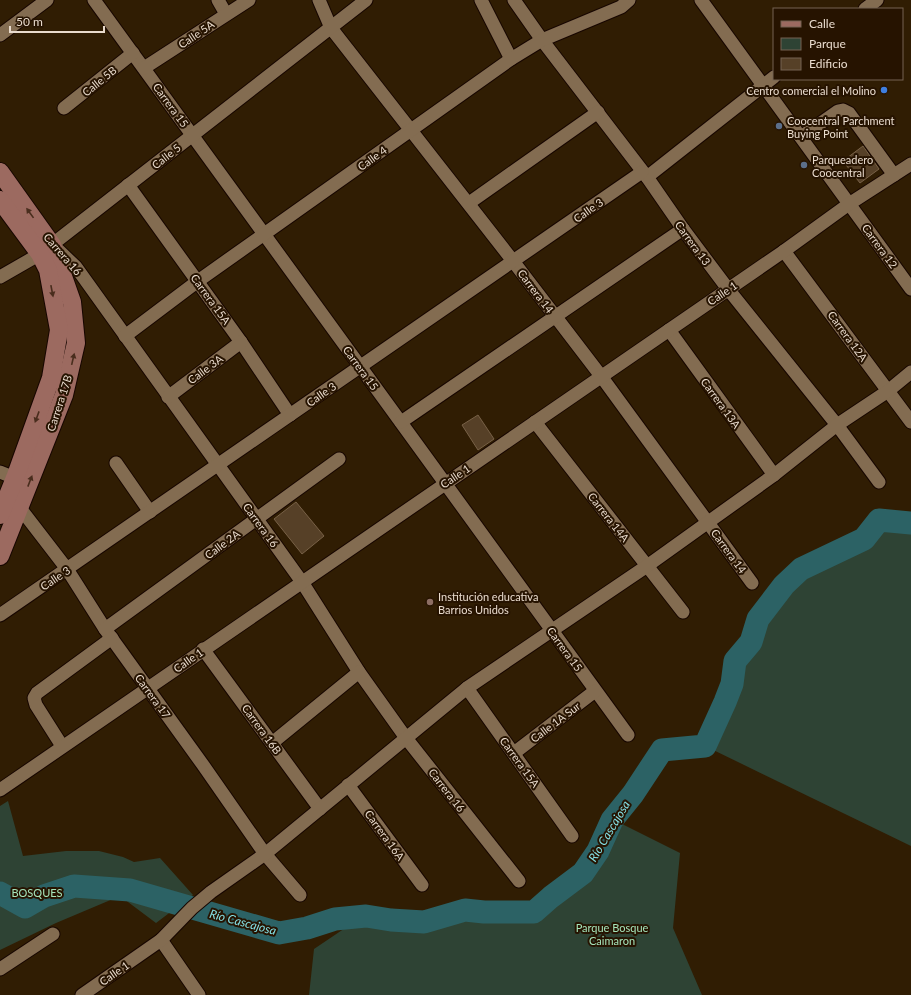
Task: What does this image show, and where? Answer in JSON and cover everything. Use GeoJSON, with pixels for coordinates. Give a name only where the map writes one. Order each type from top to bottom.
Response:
{"type":"FeatureCollection","features":[{"type":"Feature","properties":{"kind":"street"},"geometry":{"type":"LineString","coordinates":[[0,35],[47,0]]}},
{"type":"Feature","properties":{"kind":"street","name":"Carrera 15"},"geometry":{"type":"LineString","coordinates":[[94,0],[628,735]]}},
{"type":"Feature","properties":{"kind":"street"},"geometry":{"type":"LineString","coordinates":[[218,0],[226,14]]}},
{"type":"Feature","properties":{"kind":"street","name":"Calle 5A"},"geometry":{"type":"LineString","coordinates":[[144,68],[249,0]]}},
{"type":"Feature","properties":{"kind":"street","name":"Carrera 14"},"geometry":{"type":"LineString","coordinates":[[319,0],[331,28],[556,316],[752,583]]}},
{"type":"Feature","properties":{"kind":"street","name":"Calle 5"},"geometry":{"type":"LineString","coordinates":[[0,277],[46,250],[366,0]]}},
{"type":"Feature","properties":{"kind":"street"},"geometry":{"type":"LineString","coordinates":[[481,0],[511,59]]}},
{"type":"Feature","properties":{"kind":"street","name":"Carrera 13"},"geometry":{"type":"LineString","coordinates":[[514,0],[542,40],[598,112],[728,289],[837,425],[879,482]]}},
{"type":"Feature","properties":{"kind":"street","name":"Calle 4"},"geometry":{"type":"LineString","coordinates":[[125,336],[198,282],[511,59],[542,40],[620,7],[629,0]]}},
{"type":"Feature","properties":{"kind":"street","name":"Carrera 12"},"geometry":{"type":"LineString","coordinates":[[702,0],[911,289]]}},
{"type":"Feature","properties":{"kind":"street"},"geometry":{"type":"LineString","coordinates":[[866,8],[877,0]]}},
{"type":"Feature","properties":{"kind":"street","name":"Calle 5B"},"geometry":{"type":"LineString","coordinates":[[64,108],[133,53]]}},
{"type":"Feature","properties":{"kind":"street","name":"Calle 3"},"geometry":{"type":"LineString","coordinates":[[0,615],[513,261],[645,175],[773,79]]}},
{"type":"Feature","properties":{"kind":"street"},"geometry":{"type":"LineString","coordinates":[[801,137],[838,111],[842,110],[849,114],[894,176]]}},
{"type":"Feature","properties":{"kind":"street"},"geometry":{"type":"LineString","coordinates":[[469,204],[598,112]]}},
{"type":"Feature","properties":{"kind":"street","name":"Calle 1"},"geometry":{"type":"LineString","coordinates":[[0,790],[784,251],[849,204],[911,164]]}},
{"type":"Feature","properties":{"kind":"street","name":"Carrera 16"},"geometry":{"type":"LineString","coordinates":[[0,172],[46,250]]}},
{"type":"Feature","properties":{"kind":"street","name":"Carrera 15A"},"geometry":{"type":"LineString","coordinates":[[128,186],[241,342],[290,415]]}},
{"type":"Feature","properties":{"kind":"street","name":"Carrera 16"},"geometry":{"type":"LineString","coordinates":[[0,200],[46,250],[76,267],[217,466],[257,518],[302,582],[359,672],[406,738],[519,881]]}},
{"type":"Feature","properties":{"kind":"street"},"geometry":{"type":"LineString","coordinates":[[400,422],[683,229]]}},
{"type":"Feature","properties":{"kind":"street","name":"Carrera 17B"},"geometry":{"type":"LineString","coordinates":[[0,556],[8,475],[51,378],[59,330],[48,270],[46,250]]}},
{"type":"Feature","properties":{"kind":"street","name":"Carrera 17B"},"geometry":{"type":"LineString","coordinates":[[5,510],[64,395],[76,343],[72,302],[46,250]]}},
{"type":"Feature","properties":{"kind":"street","name":"Carrera 12A"},"geometry":{"type":"LineString","coordinates":[[784,251],[911,422]]}},
{"type":"Feature","properties":{"kind":"street","name":"Carrera 13A"},"geometry":{"type":"LineString","coordinates":[[669,330],[774,475]]}},
{"type":"Feature","properties":{"kind":"street","name":"Calle 3A"},"geometry":{"type":"LineString","coordinates":[[168,397],[241,342]]}},
{"type":"Feature","properties":{"kind":"street","name":"Calle 1"},"geometry":{"type":"LineString","coordinates":[[82,995],[161,940],[210,892],[265,854],[467,688],[647,566],[774,475],[837,425],[888,391],[911,372]]}},
{"type":"Feature","properties":{"kind":"street","name":"Carrera 14A"},"geometry":{"type":"LineString","coordinates":[[535,422],[683,612]]}},
{"type":"Feature","properties":{"kind":"street","name":"Calle 2A"},"geometry":{"type":"LineString","coordinates":[[62,746],[36,705],[34,698],[37,693],[180,576],[257,518],[339,460]]}},
{"type":"Feature","properties":{"kind":"street"},"geometry":{"type":"LineString","coordinates":[[116,463],[150,512]]}},
{"type":"Feature","properties":{"kind":"street","name":"Carrera 17"},"geometry":{"type":"LineString","coordinates":[[5,510],[67,570],[109,634],[265,854],[300,895]]}},
{"type":"Feature","properties":{"kind":"street","name":"Carrera 16B"},"geometry":{"type":"LineString","coordinates":[[203,649],[320,809]]}},
{"type":"Feature","properties":{"kind":"street"},"geometry":{"type":"LineString","coordinates":[[272,743],[359,672]]}},
{"type":"Feature","properties":{"kind":"street","name":"Carrera 15A"},"geometry":{"type":"LineString","coordinates":[[467,688],[572,836]]}},
{"type":"Feature","properties":{"kind":"street","name":"Calle 1A Sur"},"geometry":{"type":"LineString","coordinates":[[514,754],[596,691]]}},
{"type":"Feature","properties":{"kind":"street","name":"Carrera 16A"},"geometry":{"type":"LineString","coordinates":[[348,785],[422,885]]}},
{"type":"Feature","properties":{"kind":"street"},"geometry":{"type":"LineString","coordinates":[[0,969],[53,934]]}},
{"type":"Feature","properties":{"kind":"street"},"geometry":{"type":"LineString","coordinates":[[161,940],[199,995]]}},
{"type":"Feature","properties":{"kind":"green space"},"geometry":{"type":"Polygon","coordinates":[[[879,520],[911,523],[911,846],[705,746],[732,684],[735,661],[751,642],[758,619],[784,585],[801,569],[864,539],[879,520]]]}},
{"type":"Feature","properties":{"kind":"green space","name":"BOSQUES"},"geometry":{"type":"Polygon","coordinates":[[[8,801],[23,856],[66,851],[99,851],[123,857],[134,862],[160,858],[193,895],[156,923],[120,896],[56,923],[0,950],[0,806],[8,801]]]}},
{"type":"Feature","properties":{"kind":"green space","name":"Parque Bosque Caimaron"},"geometry":{"type":"Polygon","coordinates":[[[614,820],[680,853],[673,928],[702,995],[309,995],[314,949],[360,918],[421,933],[461,915],[538,917],[553,900],[586,876],[614,820]]]}},
{"type":"Feature","properties":{"kind":"building"},"geometry":{"type":"Polygon","coordinates":[[[863,146],[879,169],[860,183],[843,161],[863,146]]]}},
{"type":"Feature","properties":{"kind":"building"},"geometry":{"type":"Polygon","coordinates":[[[478,415],[494,439],[478,450],[462,425],[478,415]]]}},
{"type":"Feature","properties":{"kind":"building"},"geometry":{"type":"Polygon","coordinates":[[[296,502],[324,536],[302,554],[274,519],[296,502]]]}},
{"type":"Feature","properties":{"kind":"waterway","name":"Río Cascajosa"},"geometry":{"type":"LineString","coordinates":[[0,893],[25,907],[44,896],[74,886],[130,890],[279,933],[307,928],[335,919],[366,916],[391,920],[424,922],[465,910],[484,912],[534,912],[583,873],[598,851],[612,820],[633,794],[662,750],[705,746],[732,684],[735,661],[751,642],[758,619],[784,585],[801,569],[864,539],[879,520],[911,523]]}},
{"type":"Feature","properties":{"kind":"place","name":"Centro comercial el Molino"},"geometry":{"type":"Point","coordinates":[884,90]}},
{"type":"Feature","properties":{"kind":"place","name":"Coocentral Parchment Buying Point"},"geometry":{"type":"Point","coordinates":[779,126]}},
{"type":"Feature","properties":{"kind":"place","name":"Parqueadero Coocentral"},"geometry":{"type":"Point","coordinates":[804,165]}},
{"type":"Feature","properties":{"kind":"place","name":"Institución educativa Barrios Unidos"},"geometry":{"type":"Point","coordinates":[430,602]}}]}
